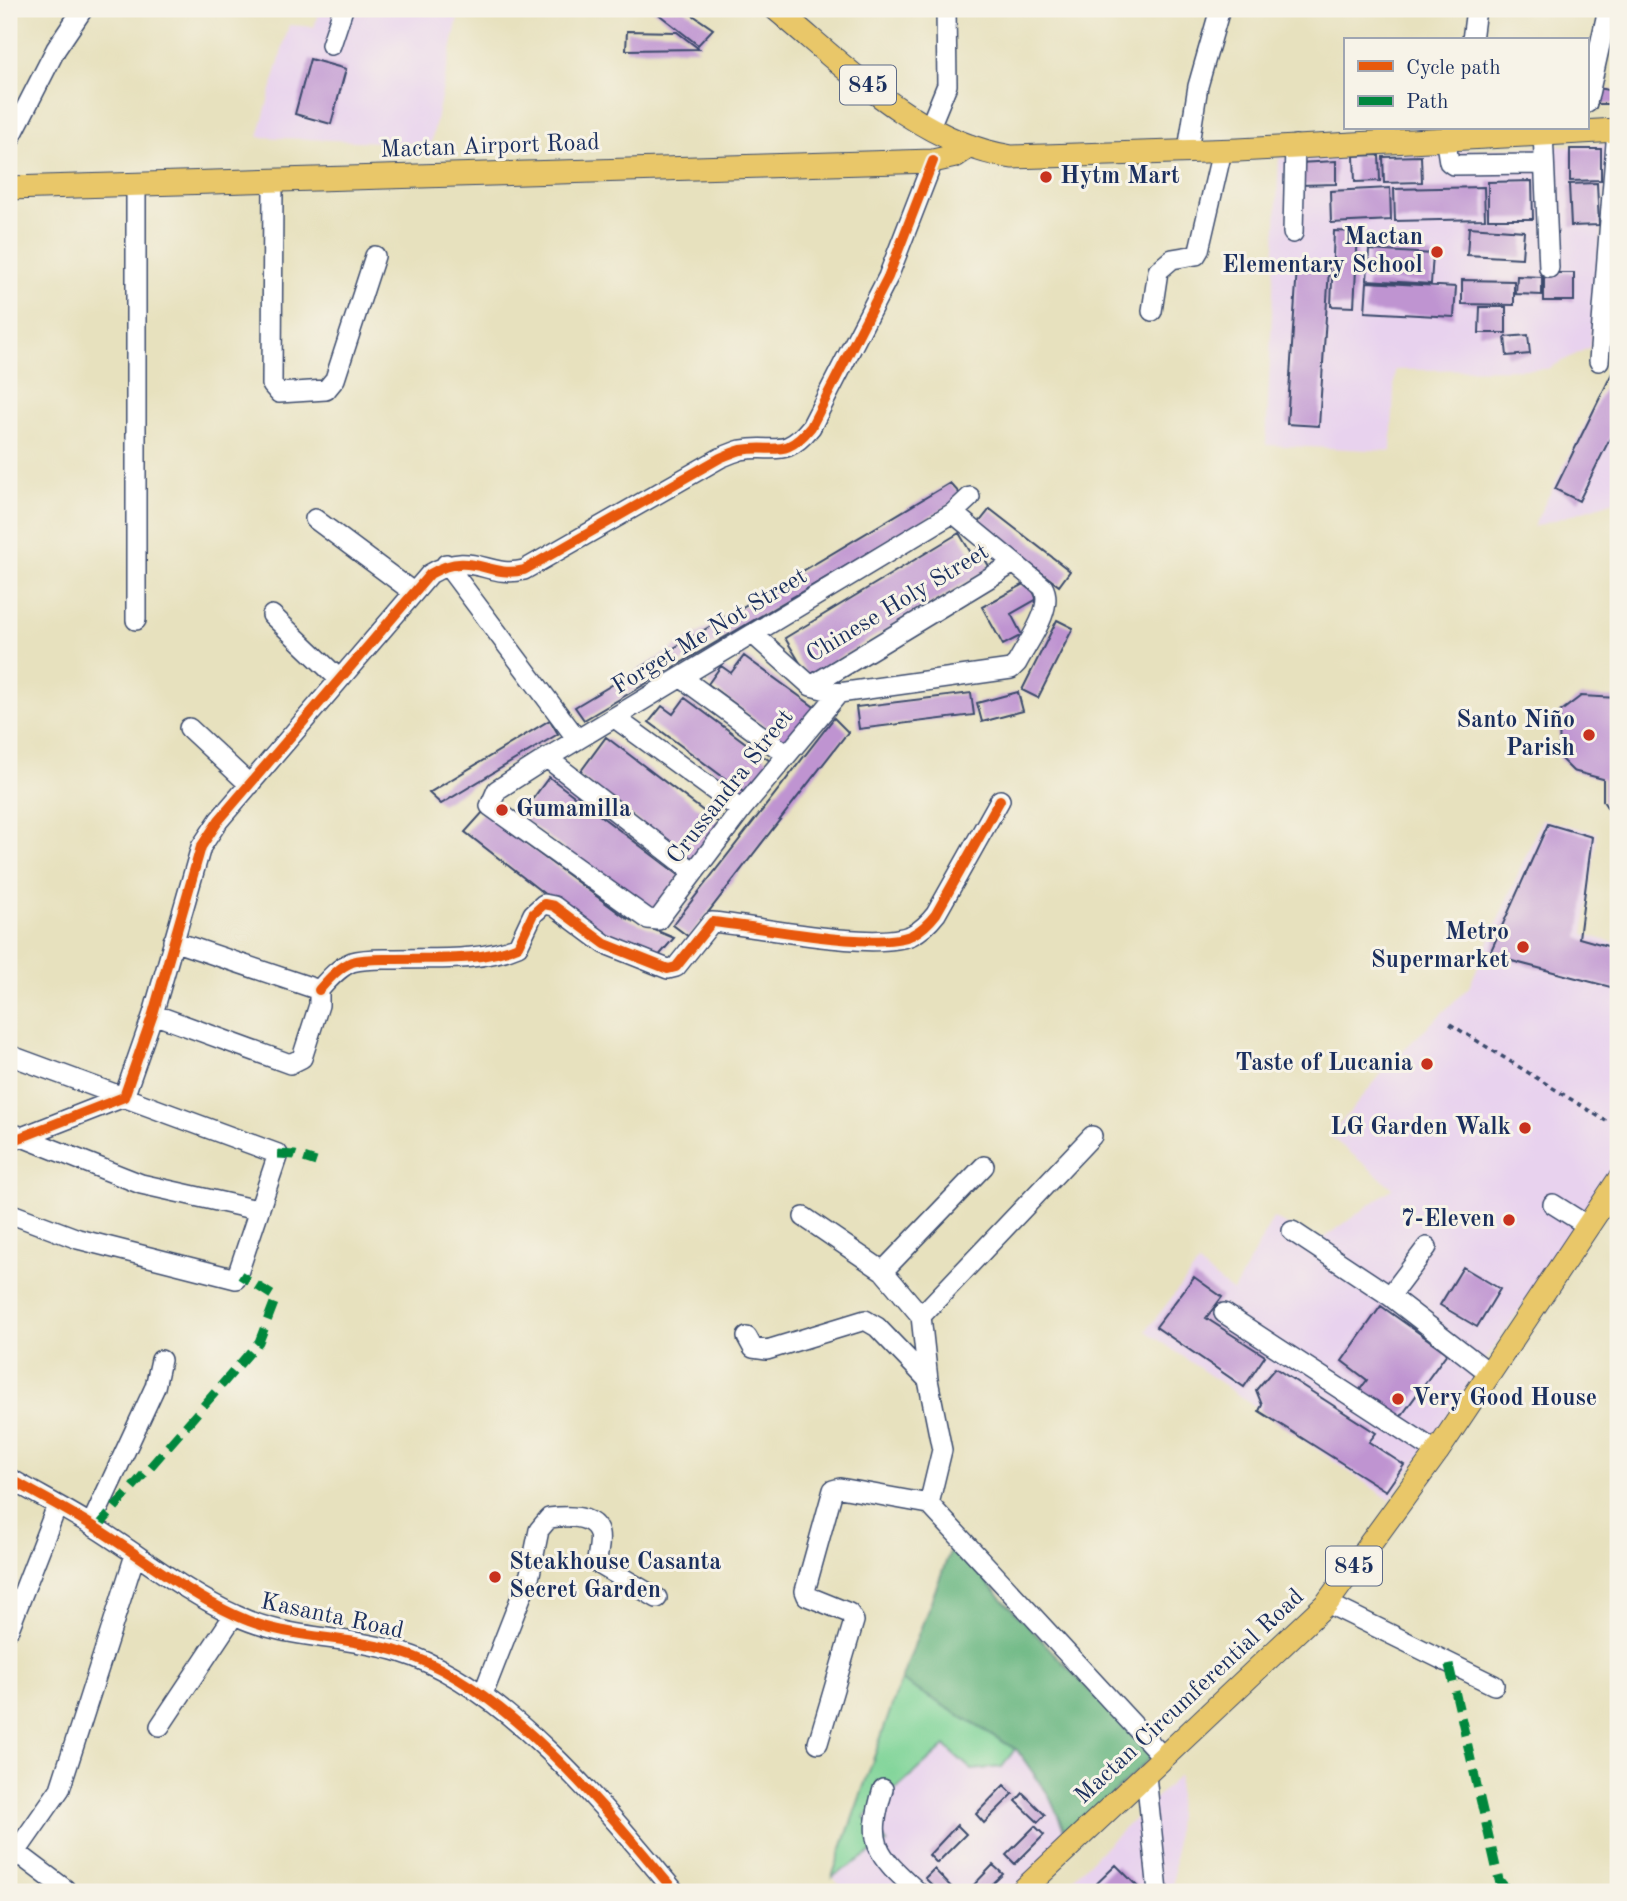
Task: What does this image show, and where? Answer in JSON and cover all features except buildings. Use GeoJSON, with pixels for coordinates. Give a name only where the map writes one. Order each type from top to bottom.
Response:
{"type":"FeatureCollection","features":[{"type":"Feature","properties":{"kind":"main road","name":"845"},"geometry":{"type":"LineString","coordinates":[[776,9],[867,85],[929,129],[970,146],[1012,157],[1222,150],[1460,134],[1568,130]]}},
{"type":"Feature","properties":{"kind":"main road","name":"845"},"geometry":{"type":"LineString","coordinates":[[1588,129],[1618,130]]}},
{"type":"Feature","properties":{"kind":"main road","name":"Mactan Airport Road"},"geometry":{"type":"LineString","coordinates":[[9,188],[933,161],[955,156],[970,146]]}},
{"type":"Feature","properties":{"kind":"main road","name":"Mactan Circumferential Road"},"geometry":{"type":"LineString","coordinates":[[1026,1891],[1327,1602],[1437,1452],[1618,1181]]}},
{"type":"Feature","properties":{"kind":"street"},"geometry":{"type":"LineString","coordinates":[[9,141],[56,48],[83,9]]}},
{"type":"Feature","properties":{"kind":"street"},"geometry":{"type":"LineString","coordinates":[[331,45],[343,9]]}},
{"type":"Feature","properties":{"kind":"street"},"geometry":{"type":"LineString","coordinates":[[929,129],[947,85],[946,9]]}},
{"type":"Feature","properties":{"kind":"street"},"geometry":{"type":"LineString","coordinates":[[1188,150],[1198,86],[1220,9]]}},
{"type":"Feature","properties":{"kind":"street"},"geometry":{"type":"LineString","coordinates":[[1472,38],[1476,9]]}},
{"type":"Feature","properties":{"kind":"street"},"geometry":{"type":"LineString","coordinates":[[1588,99],[1608,9]]}},
{"type":"Feature","properties":{"kind":"street"},"geometry":{"type":"LineString","coordinates":[[1599,361],[1618,130]]}},
{"type":"Feature","properties":{"kind":"street"},"geometry":{"type":"LineString","coordinates":[[1543,132],[1549,268]]}},
{"type":"Feature","properties":{"kind":"street"},"geometry":{"type":"LineString","coordinates":[[1460,134],[1449,162],[1453,164],[1543,164]]}},
{"type":"Feature","properties":{"kind":"street"},"geometry":{"type":"LineString","coordinates":[[1293,233],[1295,145]]}},
{"type":"Feature","properties":{"kind":"street"},"geometry":{"type":"LineString","coordinates":[[1152,311],[1158,271],[1172,259],[1190,257],[1199,250],[1222,150]]}},
{"type":"Feature","properties":{"kind":"street"},"geometry":{"type":"LineString","coordinates":[[124,1097],[153,1014],[201,847],[219,820],[413,592],[430,573],[446,564],[463,561],[508,571],[524,570],[720,458],[742,450],[783,451],[798,442],[811,428],[888,278],[933,161]]}},
{"type":"Feature","properties":{"kind":"street"},"geometry":{"type":"LineString","coordinates":[[273,180],[272,385],[279,393],[326,390],[335,379],[376,256]]}},
{"type":"Feature","properties":{"kind":"street"},"geometry":{"type":"LineString","coordinates":[[136,184],[139,480],[136,620]]}},
{"type":"Feature","properties":{"kind":"street","name":"Forget Me Not Street"},"geometry":{"type":"LineString","coordinates":[[664,915],[658,920],[649,919],[498,813],[490,806],[497,790],[953,513],[970,497]]}},
{"type":"Feature","properties":{"kind":"street"},"geometry":{"type":"LineString","coordinates":[[754,635],[811,686],[839,692],[1010,669],[1017,663],[1045,608],[1048,595],[1043,587],[953,513]]}},
{"type":"Feature","properties":{"kind":"street"},"geometry":{"type":"LineString","coordinates":[[315,519],[413,592]]}},
{"type":"Feature","properties":{"kind":"street"},"geometry":{"type":"LineString","coordinates":[[446,564],[577,739]]}},
{"type":"Feature","properties":{"kind":"street","name":"Chinese Holy Street"},"geometry":{"type":"LineString","coordinates":[[811,686],[1012,564]]}},
{"type":"Feature","properties":{"kind":"street"},"geometry":{"type":"LineString","coordinates":[[272,615],[339,679]]}},
{"type":"Feature","properties":{"kind":"street"},"geometry":{"type":"LineString","coordinates":[[682,678],[786,754]]}},
{"type":"Feature","properties":{"kind":"street","name":"Crussandra Street"},"geometry":{"type":"LineString","coordinates":[[664,915],[740,810],[839,692]]}},
{"type":"Feature","properties":{"kind":"street"},"geometry":{"type":"LineString","coordinates":[[615,718],[740,810]]}},
{"type":"Feature","properties":{"kind":"street"},"geometry":{"type":"LineString","coordinates":[[189,728],[250,785]]}},
{"type":"Feature","properties":{"kind":"street"},"geometry":{"type":"LineString","coordinates":[[547,758],[694,872]]}},
{"type":"Feature","properties":{"kind":"street"},"geometry":{"type":"LineString","coordinates":[[153,1014],[290,1064],[296,1063],[304,1053],[319,1005],[319,990],[338,970],[350,963],[366,959],[452,958],[506,951],[518,946],[533,914],[544,904],[554,906],[605,944],[668,970],[676,967],[712,922],[875,941],[911,936],[926,927],[936,914],[1000,800]]}},
{"type":"Feature","properties":{"kind":"street"},"geometry":{"type":"LineString","coordinates":[[173,941],[319,990]]}},
{"type":"Feature","properties":{"kind":"street"},"geometry":{"type":"LineString","coordinates":[[9,1055],[278,1154],[257,1210],[240,1275],[232,1280],[78,1239],[9,1213]]}},
{"type":"Feature","properties":{"kind":"street"},"geometry":{"type":"LineString","coordinates":[[14,1138],[124,1097]]}},
{"type":"Feature","properties":{"kind":"street"},"geometry":{"type":"LineString","coordinates":[[921,1316],[1092,1136]]}},
{"type":"Feature","properties":{"kind":"street"},"geometry":{"type":"LineString","coordinates":[[14,1138],[141,1184],[257,1210]]}},
{"type":"Feature","properties":{"kind":"street"},"geometry":{"type":"LineString","coordinates":[[883,1271],[984,1166]]}},
{"type":"Feature","properties":{"kind":"street"},"geometry":{"type":"LineString","coordinates":[[1553,1204],[1588,1226]]}},
{"type":"Feature","properties":{"kind":"street"},"geometry":{"type":"LineString","coordinates":[[804,1217],[883,1271],[921,1316],[928,1380],[942,1450],[929,1504]]}},
{"type":"Feature","properties":{"kind":"street"},"geometry":{"type":"LineString","coordinates":[[1292,1231],[1390,1296],[1488,1372]]}},
{"type":"Feature","properties":{"kind":"street"},"geometry":{"type":"LineString","coordinates":[[1390,1296],[1427,1247]]}},
{"type":"Feature","properties":{"kind":"street"},"geometry":{"type":"LineString","coordinates":[[1224,1312],[1437,1452]]}},
{"type":"Feature","properties":{"kind":"street"},"geometry":{"type":"LineString","coordinates":[[747,1338],[753,1348],[767,1350],[865,1321],[877,1326],[928,1380]]}},
{"type":"Feature","properties":{"kind":"street"},"geometry":{"type":"LineString","coordinates":[[91,1525],[155,1387],[161,1360]]}},
{"type":"Feature","properties":{"kind":"street","name":"Kasanta Road"},"geometry":{"type":"LineString","coordinates":[[9,1478],[91,1525],[234,1615],[279,1630],[398,1651],[420,1659],[483,1694],[599,1801],[675,1892]]}},
{"type":"Feature","properties":{"kind":"street"},"geometry":{"type":"LineString","coordinates":[[818,1743],[854,1621],[849,1613],[807,1595],[804,1591],[826,1525],[829,1496],[833,1490],[840,1488],[929,1504],[1164,1758]]}},
{"type":"Feature","properties":{"kind":"street"},"geometry":{"type":"LineString","coordinates":[[9,1629],[57,1506]]}},
{"type":"Feature","properties":{"kind":"street"},"geometry":{"type":"LineString","coordinates":[[483,1694],[530,1574],[539,1530],[549,1518],[578,1517],[592,1523],[600,1537],[597,1563],[657,1598]]}},
{"type":"Feature","properties":{"kind":"street"},"geometry":{"type":"LineString","coordinates":[[65,1889],[13,1857],[60,1789],[135,1555]]}},
{"type":"Feature","properties":{"kind":"street"},"geometry":{"type":"LineString","coordinates":[[1327,1602],[1494,1685]]}},
{"type":"Feature","properties":{"kind":"street"},"geometry":{"type":"LineString","coordinates":[[160,1726],[234,1615]]}},
{"type":"Feature","properties":{"kind":"street"},"geometry":{"type":"LineString","coordinates":[[1146,1775],[1158,1892]]}},
{"type":"Feature","properties":{"kind":"street"},"geometry":{"type":"LineString","coordinates":[[883,1789],[875,1817],[874,1835],[887,1863],[918,1892]]}},
{"type":"Feature","properties":{"kind":"path"},"geometry":{"type":"LineString","coordinates":[[1450,1024],[1606,1121]]}},
{"type":"Feature","properties":{"kind":"shaded area"},"geometry":{"type":"Polygon","coordinates":[[[320,9],[460,9],[431,144],[258,137],[289,25],[314,27],[320,9]]]}},
{"type":"Feature","properties":{"kind":"shaded area","name":"Mactan Elementary School"},"geometry":{"type":"Polygon","coordinates":[[[1610,144],[1590,347],[1547,369],[1395,370],[1391,451],[1266,445],[1279,158],[1610,144]]]}},
{"type":"Feature","properties":{"kind":"shaded area"},"geometry":{"type":"Polygon","coordinates":[[[1618,359],[1618,500],[1533,527],[1618,359]]]}},
{"type":"Feature","properties":{"kind":"shaded area"},"geometry":{"type":"Polygon","coordinates":[[[1542,819],[1597,833],[1584,934],[1618,944],[1618,1165],[1390,1500],[1146,1331],[1198,1264],[1233,1292],[1273,1218],[1320,1241],[1393,1188],[1330,1136],[1392,1061],[1469,987],[1542,819]]]}},
{"type":"Feature","properties":{"kind":"shaded area"},"geometry":{"type":"Polygon","coordinates":[[[952,1546],[1068,1838],[1009,1892],[847,1892],[832,1877],[901,1680],[952,1546]]]}},
{"type":"Feature","properties":{"kind":"shaded area"},"geometry":{"type":"Polygon","coordinates":[[[1179,1775],[1173,1892],[1059,1892],[1179,1775]]]}},
{"type":"Feature","properties":{"kind":"green space"},"geometry":{"type":"Polygon","coordinates":[[[952,1546],[1152,1756],[1068,1838],[1048,1794],[1017,1750],[901,1680],[952,1546]]]}},
{"type":"Feature","properties":{"kind":"green space"},"geometry":{"type":"Polygon","coordinates":[[[901,1680],[1015,1749],[1002,1767],[972,1770],[945,1746],[865,1817],[887,1843],[832,1877],[901,1680]]]}},
{"type":"Feature","properties":{"kind":"marked path"},"geometry":{"type":"LineString","coordinates":[[278,1154],[295,1155],[316,1162]]}},
{"type":"Feature","properties":{"kind":"marked path"},"geometry":{"type":"LineString","coordinates":[[97,1528],[259,1342],[274,1303],[272,1295],[240,1275]]}},
{"type":"Feature","properties":{"kind":"marked path"},"geometry":{"type":"LineString","coordinates":[[1449,1665],[1499,1880],[1509,1892]]}},
{"type":"Feature","properties":{"kind":"cycle path"},"geometry":{"type":"LineString","coordinates":[[9,1142],[124,1097],[153,1014],[201,847],[219,820],[430,574],[458,564],[500,571],[524,570],[720,458],[741,450],[779,449],[802,437],[811,427],[888,277],[933,161]]}},
{"type":"Feature","properties":{"kind":"cycle path"},"geometry":{"type":"LineString","coordinates":[[319,990],[338,970],[357,961],[473,957],[518,946],[533,914],[544,904],[554,906],[605,944],[668,969],[676,967],[712,922],[871,941],[912,935],[936,914],[1000,800]]}},
{"type":"Feature","properties":{"kind":"cycle path"},"geometry":{"type":"LineString","coordinates":[[9,1478],[85,1521],[181,1585],[235,1615],[275,1629],[400,1652],[439,1668],[477,1691],[515,1720],[551,1753],[586,1789],[675,1892]]}},
{"type":"Feature","properties":{"kind":"place","name":"Hytm Mart"},"geometry":{"type":"Point","coordinates":[1046,177]}},
{"type":"Feature","properties":{"kind":"place","name":"Mactan Elementary School"},"geometry":{"type":"Point","coordinates":[1437,252]}},
{"type":"Feature","properties":{"kind":"place","name":"Santo Niño Parish"},"geometry":{"type":"Point","coordinates":[1589,735]}},
{"type":"Feature","properties":{"kind":"place","name":"Gumamilla"},"geometry":{"type":"Point","coordinates":[502,810]}},
{"type":"Feature","properties":{"kind":"place","name":"Metro Supermarket"},"geometry":{"type":"Point","coordinates":[1523,947]}},
{"type":"Feature","properties":{"kind":"place","name":"Taste of Lucania"},"geometry":{"type":"Point","coordinates":[1427,1064]}},
{"type":"Feature","properties":{"kind":"place","name":"LG Garden Walk"},"geometry":{"type":"Point","coordinates":[1525,1128]}},
{"type":"Feature","properties":{"kind":"place","name":"7-Eleven"},"geometry":{"type":"Point","coordinates":[1509,1220]}},
{"type":"Feature","properties":{"kind":"place","name":"Very Good House"},"geometry":{"type":"Point","coordinates":[1398,1399]}},
{"type":"Feature","properties":{"kind":"place","name":"Steakhouse Casanta Secret Garden"},"geometry":{"type":"Point","coordinates":[495,1577]}}]}
